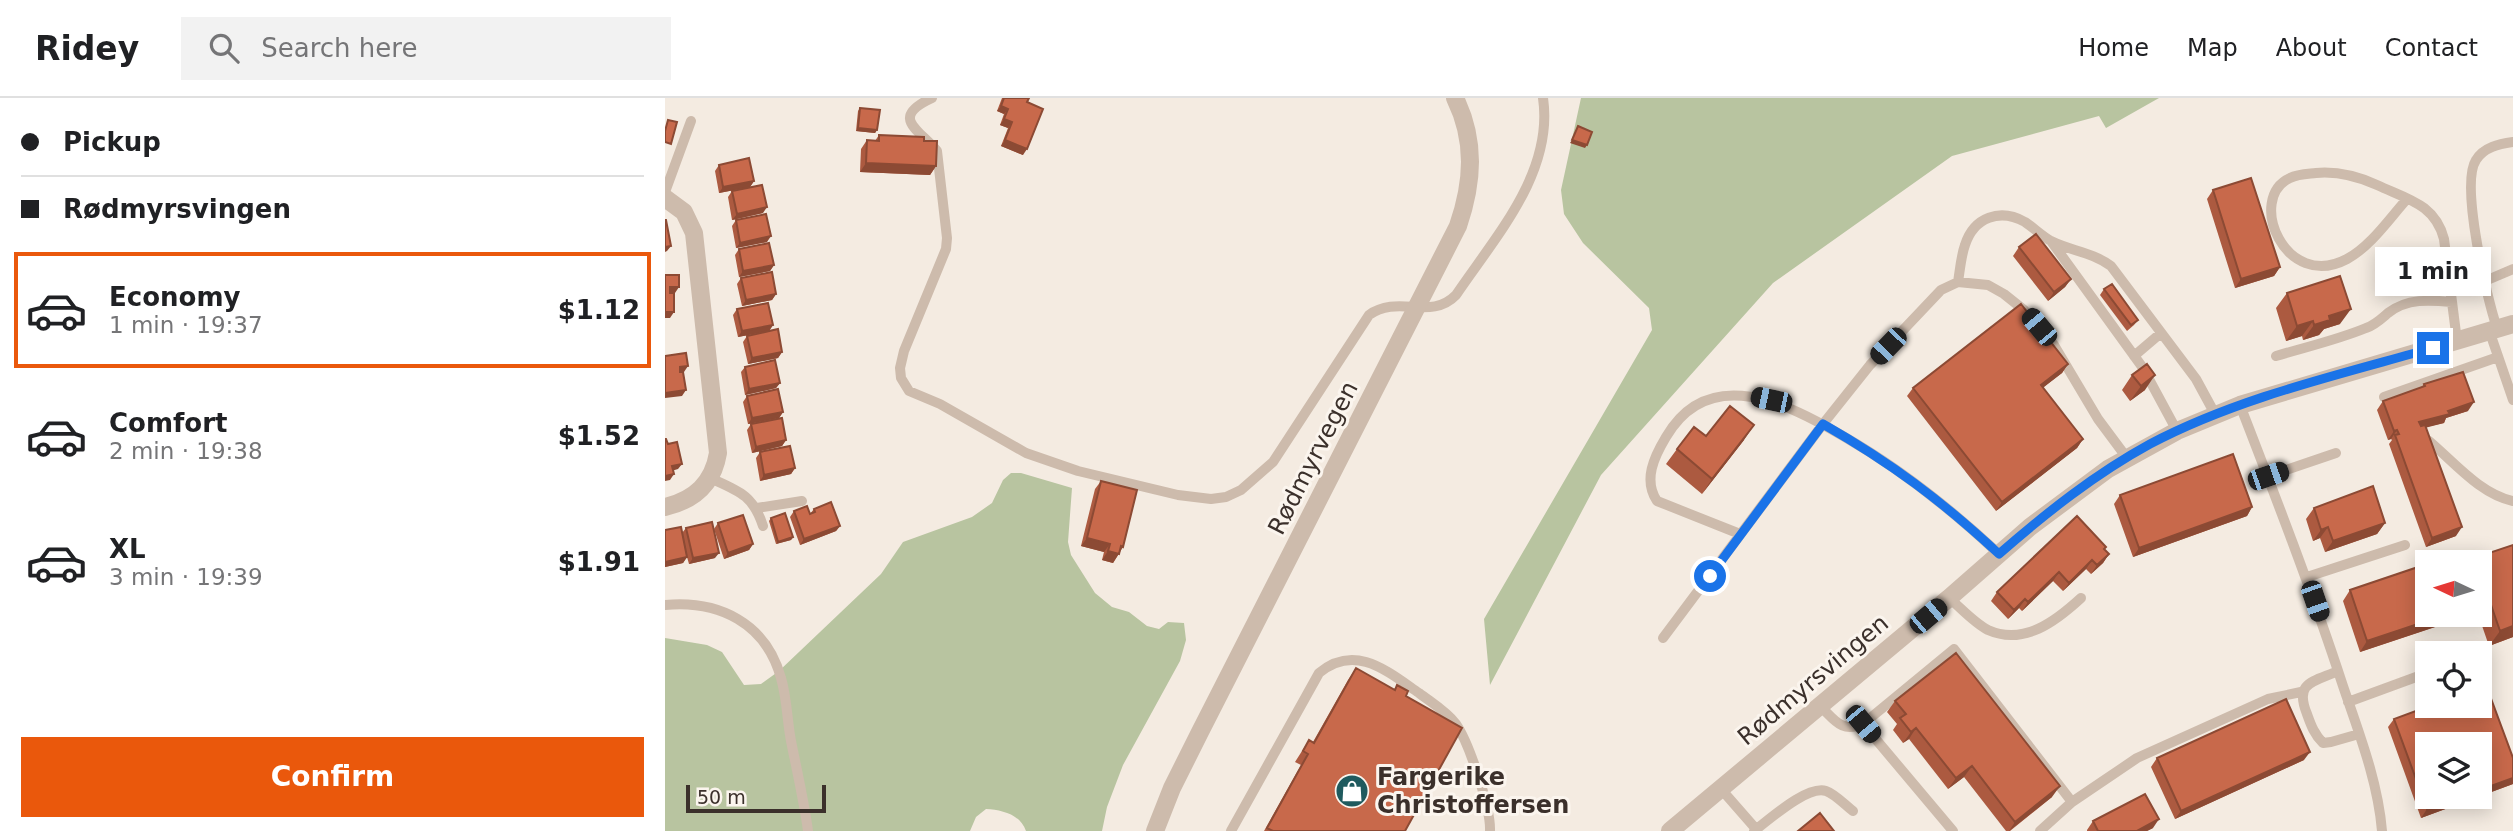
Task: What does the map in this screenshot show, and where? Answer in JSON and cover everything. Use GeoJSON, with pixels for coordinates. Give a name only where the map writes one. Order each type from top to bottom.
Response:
{"type":"FeatureCollection","features":[{"type":"Feature","properties":{"kind":"street","name":"Rødmyrvegen"},"geometry":{"type":"LineString","coordinates":[[1155,831],[1172,788],[1200,732],[1458,226],[1467,201],[1471,150],[1467,126],[1455,98]]}},
{"type":"Feature","properties":{"kind":"street"},"geometry":{"type":"LineString","coordinates":[[665,198],[684,212],[694,233],[718,453],[710,478],[701,490],[686,501],[665,507]]}},
{"type":"Feature","properties":{"kind":"street","name":"Rødmyrsvingen"},"geometry":{"type":"LineString","coordinates":[[1676,829],[2070,495],[2127,458],[2177,431],[2240,405],[2500,328]]}},
{"type":"Feature","properties":{"kind":"lane"},"geometry":{"type":"LineString","coordinates":[[932,98],[916,106],[911,115],[911,124],[917,134],[929,141],[937,151],[946,249],[904,351],[901,378],[909,391],[940,404],[1026,453],[1078,471],[1194,498],[1226,497],[1241,490],[1273,462],[1369,314],[1380,307],[1393,305],[1435,307],[1448,303],[1457,295],[1524,194],[1540,150],[1543,98]]}},
{"type":"Feature","properties":{"kind":"lane"},"geometry":{"type":"LineString","coordinates":[[665,192],[691,121]]}},
{"type":"Feature","properties":{"kind":"lane"},"geometry":{"type":"LineString","coordinates":[[2513,142],[2489,148],[2474,161],[2471,170],[2472,203],[2485,281],[2500,328],[2498,357],[2513,400]]}},
{"type":"Feature","properties":{"kind":"lane"},"geometry":{"type":"LineString","coordinates":[[2407,199],[2361,249],[2345,260],[2328,265],[2304,262],[2283,248],[2271,215],[2279,186],[2288,178],[2327,172],[2346,174],[2407,199],[2424,206],[2440,225],[2457,341]]}},
{"type":"Feature","properties":{"kind":"lane"},"geometry":{"type":"LineString","coordinates":[[1958,282],[1965,244],[1981,221],[1990,216],[2011,216],[2024,221],[2050,241],[2134,356],[2177,431]]}},
{"type":"Feature","properties":{"kind":"lane"},"geometry":{"type":"LineString","coordinates":[[2050,241],[2098,257],[2111,265],[2196,379],[2215,414]]}},
{"type":"Feature","properties":{"kind":"lane"},"geometry":{"type":"LineString","coordinates":[[2485,281],[2513,269]]}},
{"type":"Feature","properties":{"kind":"lane"},"geometry":{"type":"LineString","coordinates":[[1663,638],[1870,365],[1941,290],[1958,282],[1988,285],[2004,293],[2024,310],[2054,345],[2098,419],[2127,458]]}},
{"type":"Feature","properties":{"kind":"lane"},"geometry":{"type":"LineString","coordinates":[[2276,356],[2367,328],[2381,321],[2389,312],[2411,302],[2452,302]]}},
{"type":"Feature","properties":{"kind":"lane"},"geometry":{"type":"LineString","coordinates":[[2134,356],[2161,332]]}},
{"type":"Feature","properties":{"kind":"lane"},"geometry":{"type":"LineString","coordinates":[[2384,397],[2498,357]]}},
{"type":"Feature","properties":{"kind":"lane"},"geometry":{"type":"LineString","coordinates":[[1740,534],[1657,501],[1652,493],[1650,479],[1655,459],[1668,434],[1680,419],[1696,406],[1732,395],[1771,400],[1792,408],[1871,452],[1915,481],[1954,512],[1999,554]]}},
{"type":"Feature","properties":{"kind":"lane"},"geometry":{"type":"LineString","coordinates":[[2240,405],[2307,577],[2359,734],[2382,831]]}},
{"type":"Feature","properties":{"kind":"lane"},"geometry":{"type":"LineString","coordinates":[[2430,441],[2481,486],[2513,501]]}},
{"type":"Feature","properties":{"kind":"lane"},"geometry":{"type":"LineString","coordinates":[[2268,476],[2336,453]]}},
{"type":"Feature","properties":{"kind":"lane"},"geometry":{"type":"LineString","coordinates":[[710,478],[748,498],[757,508],[763,527]]}},
{"type":"Feature","properties":{"kind":"lane"},"geometry":{"type":"LineString","coordinates":[[757,508],[802,502]]}},
{"type":"Feature","properties":{"kind":"lane"},"geometry":{"type":"LineString","coordinates":[[2307,577],[2405,545]]}},
{"type":"Feature","properties":{"kind":"lane"},"geometry":{"type":"LineString","coordinates":[[2492,553],[2502,550]]}},
{"type":"Feature","properties":{"kind":"lane"},"geometry":{"type":"LineString","coordinates":[[1949,598],[1986,629],[2002,634],[2022,635],[2042,628],[2060,617],[2081,597]]}},
{"type":"Feature","properties":{"kind":"lane"},"geometry":{"type":"LineString","coordinates":[[665,605],[712,609],[741,619],[760,635],[769,648],[781,677],[809,831]]}},
{"type":"Feature","properties":{"kind":"lane"},"geometry":{"type":"LineString","coordinates":[[1820,706],[1841,726],[1852,728],[1863,724],[1954,649],[2072,802]]}},
{"type":"Feature","properties":{"kind":"lane"},"geometry":{"type":"LineString","coordinates":[[1231,831],[1318,673],[1329,664],[1355,660],[1384,668],[1449,715],[1468,748],[1487,806],[1490,831]]}},
{"type":"Feature","properties":{"kind":"lane"},"geometry":{"type":"LineString","coordinates":[[2040,831],[2072,802],[2137,758],[2268,699],[2301,692],[2311,682],[2338,671]]}},
{"type":"Feature","properties":{"kind":"lane"},"geometry":{"type":"LineString","coordinates":[[2348,702],[2415,677]]}},
{"type":"Feature","properties":{"kind":"lane"},"geometry":{"type":"LineString","coordinates":[[2301,692],[2301,701],[2315,735],[2323,743],[2332,743],[2359,734]]}},
{"type":"Feature","properties":{"kind":"lane"},"geometry":{"type":"LineString","coordinates":[[1863,724],[1953,831]]}},
{"type":"Feature","properties":{"kind":"lane"},"geometry":{"type":"LineString","coordinates":[[1721,789],[1755,830],[1794,801],[1820,790],[1828,791],[1853,811]]}},
{"type":"Feature","properties":{"kind":"green space"},"geometry":{"type":"Polygon","coordinates":[[[1581,98],[2159,98],[2106,128],[2099,116],[1952,156],[1773,283],[1601,475],[1490,685],[1484,619],[1652,330],[1649,308],[1583,243],[1564,214],[1561,190],[1581,98]]]}},
{"type":"Feature","properties":{"kind":"green space"},"geometry":{"type":"Polygon","coordinates":[[[1011,473],[1021,473],[1072,488],[1068,542],[1071,555],[1095,593],[1112,607],[1129,612],[1147,626],[1159,629],[1168,622],[1184,623],[1186,640],[1180,661],[1123,765],[1107,807],[1102,831],[1026,831],[1015,817],[986,809],[976,817],[970,831],[665,831],[665,638],[707,645],[722,652],[744,685],[761,684],[779,671],[881,574],[903,542],[972,517],[992,503],[1003,480],[1011,473]]]}},
{"type":"Feature","properties":{"kind":"building"},"geometry":{"type":"Polygon","coordinates":[[[1004,98],[1029,98],[1027,102],[1043,109],[1027,149],[1005,140],[1012,122],[1004,119],[1008,109],[1001,106],[1004,98]]]}},
{"type":"Feature","properties":{"kind":"building"},"geometry":{"type":"Polygon","coordinates":[[[860,108],[880,110],[877,130],[858,128],[860,108]]]}},
{"type":"Feature","properties":{"kind":"building"},"geometry":{"type":"Polygon","coordinates":[[[668,120],[677,122],[671,144],[665,142],[668,120]]]}},
{"type":"Feature","properties":{"kind":"building"},"geometry":{"type":"Polygon","coordinates":[[[1578,126],[1592,132],[1587,145],[1572,140],[1578,126]]]}},
{"type":"Feature","properties":{"kind":"building"},"geometry":{"type":"Polygon","coordinates":[[[879,135],[924,137],[924,141],[937,141],[936,166],[866,163],[867,140],[879,141],[879,135]]]}},
{"type":"Feature","properties":{"kind":"building"},"geometry":{"type":"Polygon","coordinates":[[[749,158],[754,181],[723,187],[719,165],[749,158]]]}},
{"type":"Feature","properties":{"kind":"building"},"geometry":{"type":"Polygon","coordinates":[[[2251,178],[2280,267],[2241,279],[2213,190],[2251,178]]]}},
{"type":"Feature","properties":{"kind":"building"},"geometry":{"type":"Polygon","coordinates":[[[762,185],[767,207],[737,214],[732,191],[762,185]]]}},
{"type":"Feature","properties":{"kind":"building"},"geometry":{"type":"Polygon","coordinates":[[[766,214],[771,236],[740,243],[736,220],[766,214]]]}},
{"type":"Feature","properties":{"kind":"building"},"geometry":{"type":"Polygon","coordinates":[[[665,220],[671,246],[665,247],[665,220]]]}},
{"type":"Feature","properties":{"kind":"building"},"geometry":{"type":"Polygon","coordinates":[[[2036,234],[2071,279],[2054,292],[2019,247],[2036,234]]]}},
{"type":"Feature","properties":{"kind":"building"},"geometry":{"type":"Polygon","coordinates":[[[769,243],[774,265],[743,271],[739,249],[769,243]]]}},
{"type":"Feature","properties":{"kind":"building"},"geometry":{"type":"Polygon","coordinates":[[[772,272],[776,294],[746,300],[741,278],[772,272]]]}},
{"type":"Feature","properties":{"kind":"building"},"geometry":{"type":"Polygon","coordinates":[[[665,275],[679,275],[679,287],[670,287],[670,293],[674,293],[674,312],[665,312],[665,275]]]}},
{"type":"Feature","properties":{"kind":"building"},"geometry":{"type":"Polygon","coordinates":[[[2340,276],[2351,309],[2329,316],[2330,320],[2297,326],[2287,293],[2340,276]]]}},
{"type":"Feature","properties":{"kind":"building"},"geometry":{"type":"Polygon","coordinates":[[[2112,284],[2138,320],[2131,325],[2104,289],[2112,284]]]}},
{"type":"Feature","properties":{"kind":"building"},"geometry":{"type":"Polygon","coordinates":[[[768,303],[773,325],[742,331],[737,309],[768,303]]]}},
{"type":"Feature","properties":{"kind":"building"},"geometry":{"type":"Polygon","coordinates":[[[2021,304],[2068,364],[2041,385],[2083,439],[2002,502],[1913,388],[2021,304]]]}},
{"type":"Feature","properties":{"kind":"building"},"geometry":{"type":"Polygon","coordinates":[[[778,329],[782,352],[752,358],[747,336],[778,329]]]}},
{"type":"Feature","properties":{"kind":"building"},"geometry":{"type":"Polygon","coordinates":[[[686,353],[688,366],[680,367],[680,372],[683,372],[686,390],[665,393],[665,356],[686,353]]]}},
{"type":"Feature","properties":{"kind":"building"},"geometry":{"type":"Polygon","coordinates":[[[775,360],[780,383],[749,389],[745,367],[775,360]]]}},
{"type":"Feature","properties":{"kind":"building"},"geometry":{"type":"Polygon","coordinates":[[[2147,364],[2155,375],[2141,386],[2132,375],[2147,364]]]}},
{"type":"Feature","properties":{"kind":"building"},"geometry":{"type":"Polygon","coordinates":[[[2463,372],[2474,402],[2448,411],[2450,414],[2419,422],[2421,426],[2425,425],[2462,527],[2432,538],[2395,435],[2399,434],[2397,430],[2394,431],[2383,401],[2463,372]]]}},
{"type":"Feature","properties":{"kind":"building"},"geometry":{"type":"Polygon","coordinates":[[[778,389],[783,412],[752,418],[747,396],[778,389]]]}},
{"type":"Feature","properties":{"kind":"building"},"geometry":{"type":"Polygon","coordinates":[[[1730,406],[1754,425],[1712,479],[1677,449],[1694,427],[1706,436],[1730,406]]]}},
{"type":"Feature","properties":{"kind":"building"},"geometry":{"type":"Polygon","coordinates":[[[782,418],[786,440],[756,447],[751,424],[782,418]]]}},
{"type":"Feature","properties":{"kind":"building"},"geometry":{"type":"Polygon","coordinates":[[[665,439],[668,444],[677,442],[682,464],[672,466],[674,474],[665,476],[665,439]]]}},
{"type":"Feature","properties":{"kind":"building"},"geometry":{"type":"Polygon","coordinates":[[[790,446],[795,468],[764,475],[760,452],[790,446]]]}},
{"type":"Feature","properties":{"kind":"building"},"geometry":{"type":"Polygon","coordinates":[[[2233,454],[2252,507],[2139,548],[2120,495],[2233,454]]]}},
{"type":"Feature","properties":{"kind":"building"},"geometry":{"type":"Polygon","coordinates":[[[1101,481],[1137,490],[1119,554],[1108,551],[1110,544],[1087,538],[1101,481]]]}},
{"type":"Feature","properties":{"kind":"building"},"geometry":{"type":"Polygon","coordinates":[[[2373,486],[2385,523],[2333,541],[2328,527],[2321,530],[2314,508],[2373,486]]]}},
{"type":"Feature","properties":{"kind":"building"},"geometry":{"type":"Polygon","coordinates":[[[831,502],[840,526],[804,539],[794,511],[807,506],[810,514],[815,512],[814,509],[831,502]]]}},
{"type":"Feature","properties":{"kind":"building"},"geometry":{"type":"Polygon","coordinates":[[[785,513],[793,537],[778,542],[771,518],[785,513]]]}},
{"type":"Feature","properties":{"kind":"building"},"geometry":{"type":"Polygon","coordinates":[[[743,515],[753,544],[728,553],[718,523],[743,515]]]}},
{"type":"Feature","properties":{"kind":"building"},"geometry":{"type":"Polygon","coordinates":[[[2077,516],[2106,547],[2104,549],[2109,554],[2097,565],[2092,560],[2069,583],[2059,572],[2028,602],[2025,599],[2014,610],[1997,592],[2077,516]]]}},
{"type":"Feature","properties":{"kind":"building"},"geometry":{"type":"Polygon","coordinates":[[[712,522],[719,553],[693,558],[686,528],[712,522]]]}},
{"type":"Feature","properties":{"kind":"building"},"geometry":{"type":"Polygon","coordinates":[[[681,527],[687,557],[665,562],[665,530],[681,527]]]}},
{"type":"Feature","properties":{"kind":"building"},"geometry":{"type":"Polygon","coordinates":[[[2513,545],[2513,626],[2500,631],[2492,608],[2492,552],[2513,545]]]}},
{"type":"Feature","properties":{"kind":"building"},"geometry":{"type":"Polygon","coordinates":[[[2415,568],[2415,625],[2367,641],[2350,590],[2415,568]]]}},
{"type":"Feature","properties":{"kind":"building"},"geometry":{"type":"Polygon","coordinates":[[[1956,653],[2060,786],[2015,822],[1972,766],[1956,778],[1916,728],[1911,732],[1900,718],[1906,714],[1895,701],[1956,653]]]}},
{"type":"Feature","properties":{"kind":"building"},"geometry":{"type":"Polygon","coordinates":[[[1356,668],[1395,690],[1397,685],[1408,691],[1406,696],[1462,728],[1405,831],[1273,831],[1267,828],[1308,754],[1303,751],[1309,740],[1314,743],[1356,668]]]}},
{"type":"Feature","properties":{"kind":"building"},"geometry":{"type":"Polygon","coordinates":[[[2286,699],[2310,752],[2181,811],[2157,758],[2286,699]]]}},
{"type":"Feature","properties":{"kind":"building"},"geometry":{"type":"Polygon","coordinates":[[[2492,701],[2513,758],[2513,778],[2492,786],[2492,732],[2415,732],[2415,776],[2394,719],[2415,711],[2415,718],[2492,718],[2492,701]]]}},
{"type":"Feature","properties":{"kind":"building"},"geometry":{"type":"Polygon","coordinates":[[[2145,794],[2159,819],[2137,831],[2098,831],[2093,821],[2145,794]]]}},
{"type":"Feature","properties":{"kind":"building"},"geometry":{"type":"Polygon","coordinates":[[[1820,813],[1834,831],[1798,831],[1820,813]]]}},
{"type":"Feature","properties":{"kind":"place","name":"Fargerike Christoffersen"},"geometry":{"type":"Point","coordinates":[1352,791]}},
{"type":"Feature","properties":{"kind":"route"},"geometry":{"type":"LineString","coordinates":[[1710,576],[1823,424],[1915,481],[1954,512],[1999,554],[2070,495],[2108,469],[2177,431],[2240,405],[2433,348]]}}]}
